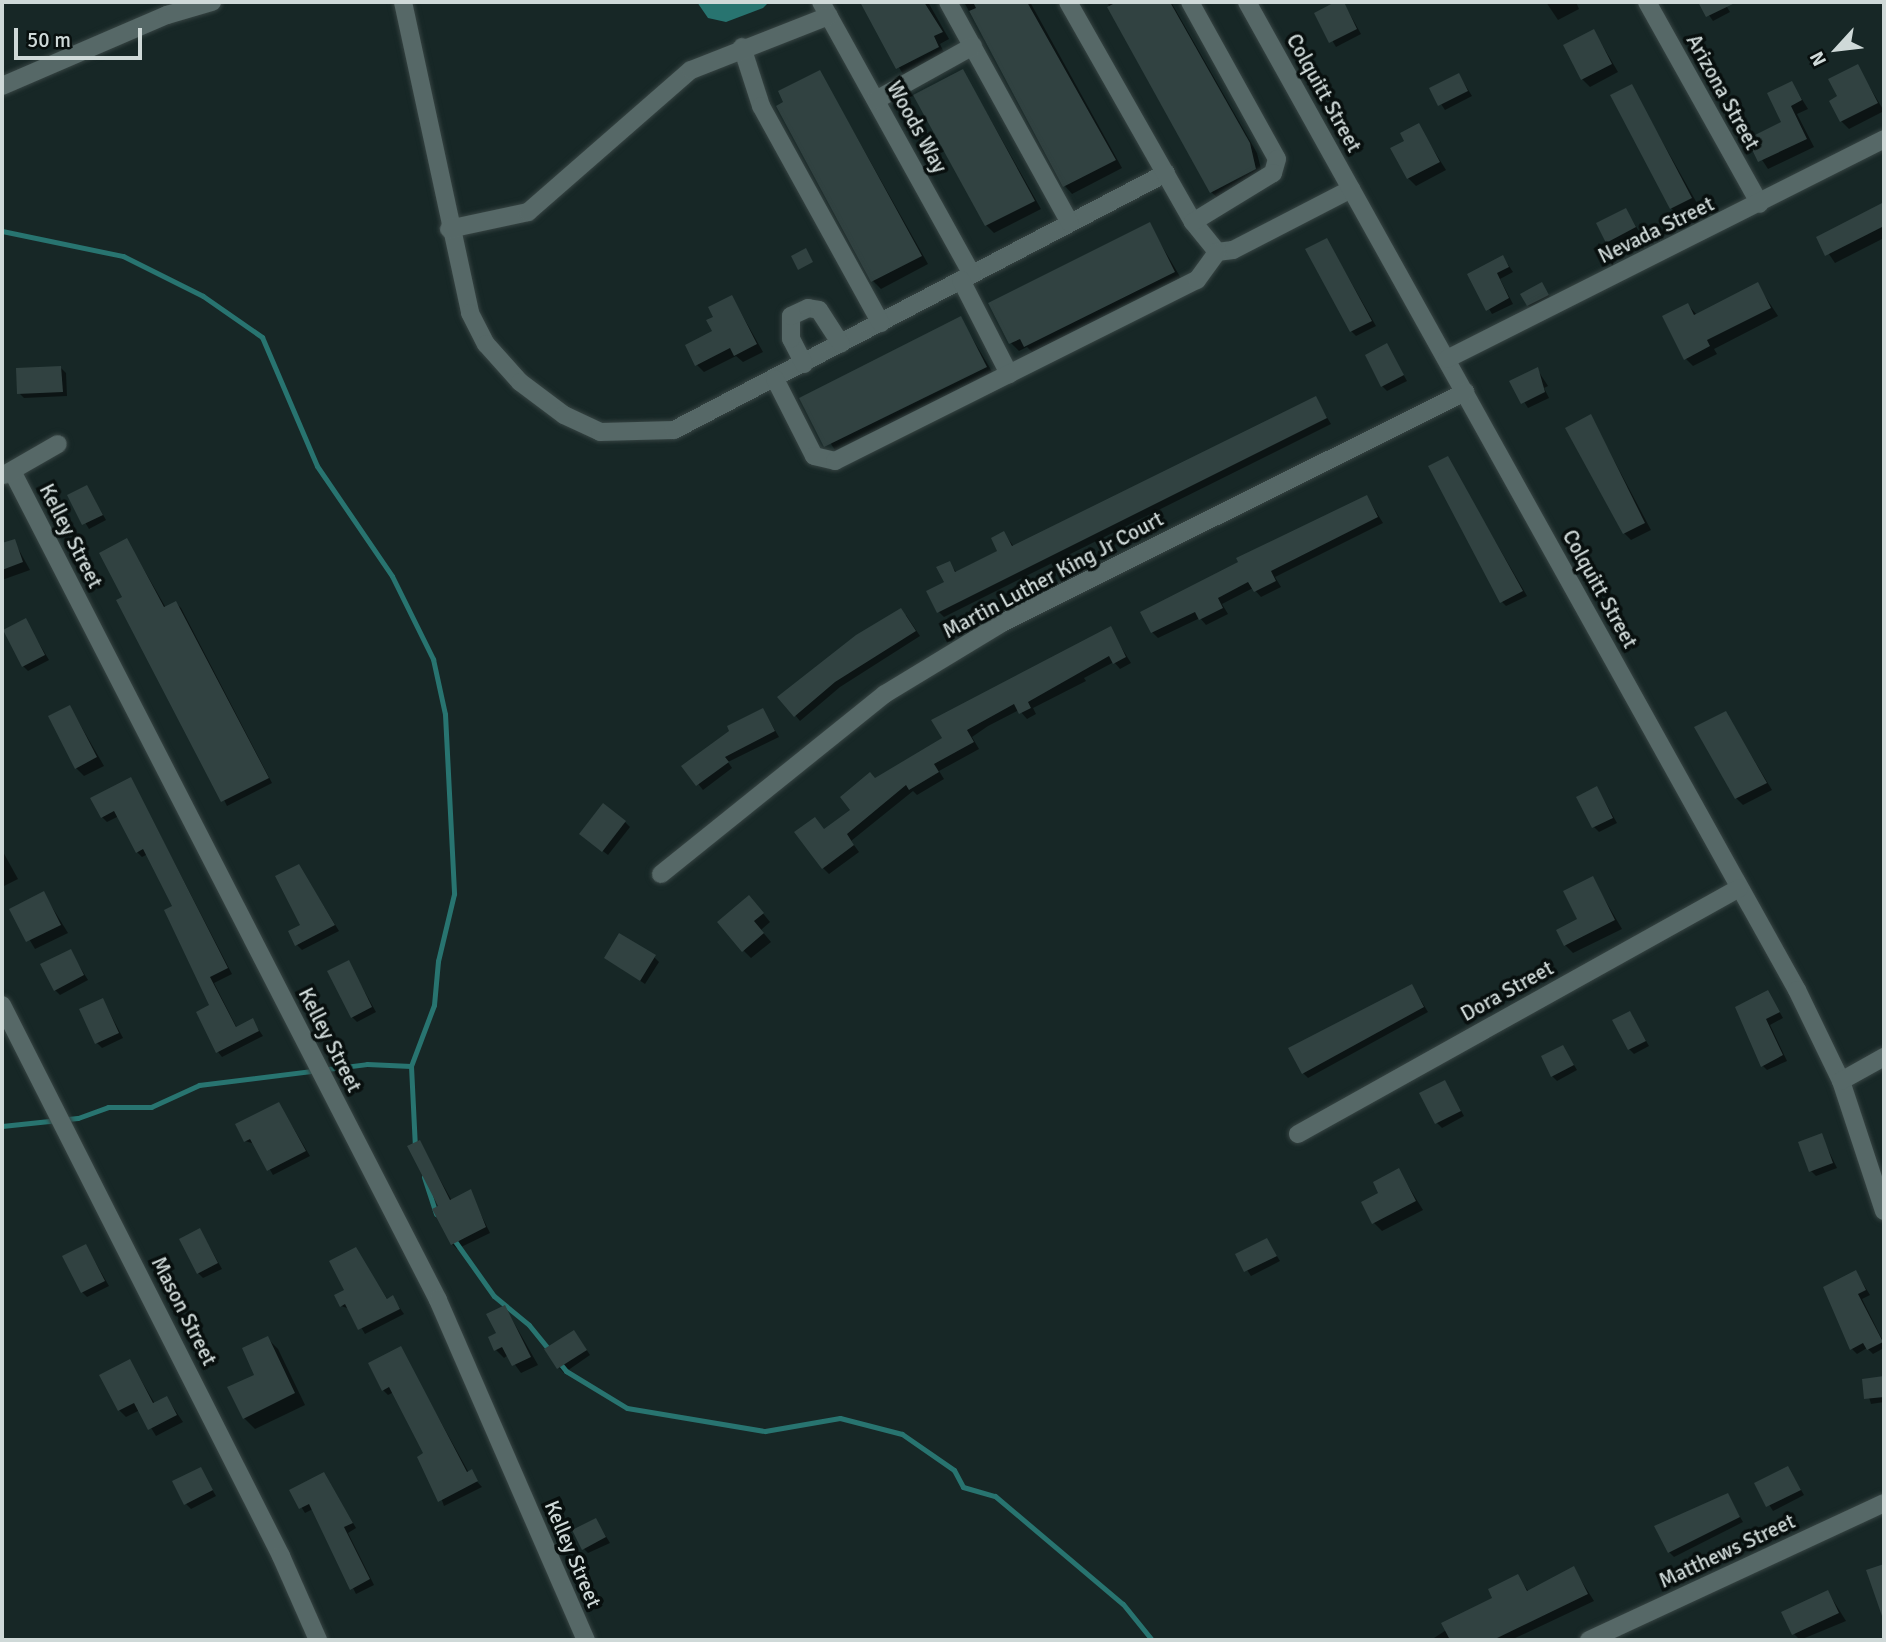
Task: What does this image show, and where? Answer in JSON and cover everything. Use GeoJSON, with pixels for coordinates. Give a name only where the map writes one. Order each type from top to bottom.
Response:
{"type":"FeatureCollection","features":[{"type":"Feature","properties":{"kind":"street"},"geometry":{"type":"LineString","coordinates":[[2,86],[165,8],[212,2]]}},
{"type":"Feature","properties":{"kind":"street"},"geometry":{"type":"LineString","coordinates":[[403,2],[449,229],[470,313],[486,344],[520,382],[564,415],[600,432],[674,430],[775,380],[1166,173]]}},
{"type":"Feature","properties":{"kind":"street"},"geometry":{"type":"LineString","coordinates":[[948,2],[1070,223]]}},
{"type":"Feature","properties":{"kind":"street"},"geometry":{"type":"LineString","coordinates":[[1068,2],[1193,222],[1217,252]]}},
{"type":"Feature","properties":{"kind":"street"},"geometry":{"type":"LineString","coordinates":[[1190,2],[1277,159],[1273,173],[1193,222]]}},
{"type":"Feature","properties":{"kind":"street","name":"Colquitt Street"},"geometry":{"type":"LineString","coordinates":[[1247,2],[1797,990],[1841,1081],[1884,1211]]}},
{"type":"Feature","properties":{"kind":"street","name":"Arizona Street"},"geometry":{"type":"LineString","coordinates":[[1647,2],[1760,204]]}},
{"type":"Feature","properties":{"kind":"street"},"geometry":{"type":"LineString","coordinates":[[449,229],[527,212],[691,70],[825,9]]}},
{"type":"Feature","properties":{"kind":"street","name":"Woods Way"},"geometry":{"type":"LineString","coordinates":[[825,9],[876,100],[967,277],[1009,374]]}},
{"type":"Feature","properties":{"kind":"street"},"geometry":{"type":"LineString","coordinates":[[876,100],[973,46]]}},
{"type":"Feature","properties":{"kind":"street"},"geometry":{"type":"LineString","coordinates":[[742,47],[761,106],[881,323]]}},
{"type":"Feature","properties":{"kind":"street","name":"Nevada Street"},"geometry":{"type":"LineString","coordinates":[[1447,359],[1760,204],[1884,139]]}},
{"type":"Feature","properties":{"kind":"street"},"geometry":{"type":"LineString","coordinates":[[775,380],[814,456],[823,461],[835,461],[1197,280],[1217,252],[1233,250],[1351,189]]}},
{"type":"Feature","properties":{"kind":"street"},"geometry":{"type":"LineString","coordinates":[[804,364],[789,327],[791,316],[808,308],[819,310],[841,344]]}},
{"type":"Feature","properties":{"kind":"street","name":"Martin Luther King Jr Court"},"geometry":{"type":"LineString","coordinates":[[661,874],[885,694],[988,631],[1465,393]]}},
{"type":"Feature","properties":{"kind":"street"},"geometry":{"type":"LineString","coordinates":[[7,473],[58,444]]}},
{"type":"Feature","properties":{"kind":"street","name":"Kelley Street"},"geometry":{"type":"LineString","coordinates":[[7,473],[438,1300],[586,1640]]}},
{"type":"Feature","properties":{"kind":"street","name":"Dora Street"},"geometry":{"type":"LineString","coordinates":[[1298,1134],[1739,888]]}},
{"type":"Feature","properties":{"kind":"street","name":"Mason Street"},"geometry":{"type":"LineString","coordinates":[[2,1005],[281,1556],[318,1640]]}},
{"type":"Feature","properties":{"kind":"street"},"geometry":{"type":"LineString","coordinates":[[1841,1081],[1884,1057]]}},
{"type":"Feature","properties":{"kind":"street","name":"Matthews Street"},"geometry":{"type":"LineString","coordinates":[[1588,1640],[1884,1503]]}},
{"type":"Feature","properties":{"kind":"water"},"geometry":{"type":"Polygon","coordinates":[[[697,2],[769,2],[763,8],[726,22],[708,18],[697,2]]]}},
{"type":"Feature","properties":{"kind":"building"},"geometry":{"type":"Polygon","coordinates":[[[860,2],[924,2],[943,32],[934,36],[939,47],[896,69],[860,2]]]}},
{"type":"Feature","properties":{"kind":"building"},"geometry":{"type":"Polygon","coordinates":[[[973,2],[1027,2],[1116,160],[1063,187],[969,11],[976,8],[973,2]]]}},
{"type":"Feature","properties":{"kind":"building"},"geometry":{"type":"Polygon","coordinates":[[[1117,2],[1170,2],[1250,143],[1256,169],[1210,193],[1107,7],[1117,2]]]}},
{"type":"Feature","properties":{"kind":"building"},"geometry":{"type":"Polygon","coordinates":[[[1335,2],[1344,2],[1357,29],[1329,43],[1314,13],[1335,2]]]}},
{"type":"Feature","properties":{"kind":"building"},"geometry":{"type":"Polygon","coordinates":[[[1698,2],[1737,2],[1706,17],[1698,2]]]}},
{"type":"Feature","properties":{"kind":"building"},"geometry":{"type":"Polygon","coordinates":[[[1594,29],[1612,64],[1581,80],[1563,45],[1594,29]]]}},
{"type":"Feature","properties":{"kind":"building"},"geometry":{"type":"Polygon","coordinates":[[[1858,64],[1878,103],[1840,122],[1829,101],[1837,96],[1828,79],[1858,64]]]}},
{"type":"Feature","properties":{"kind":"building"},"geometry":{"type":"Polygon","coordinates":[[[963,69],[1035,201],[985,226],[913,95],[963,69]]]}},
{"type":"Feature","properties":{"kind":"building"},"geometry":{"type":"Polygon","coordinates":[[[820,70],[922,256],[871,282],[776,106],[783,102],[778,91],[820,70]]]}},
{"type":"Feature","properties":{"kind":"building"},"geometry":{"type":"Polygon","coordinates":[[[1459,73],[1468,91],[1438,106],[1429,88],[1459,73]]]}},
{"type":"Feature","properties":{"kind":"building"},"geometry":{"type":"Polygon","coordinates":[[[1792,81],[1802,100],[1791,106],[1807,139],[1758,162],[1747,139],[1781,122],[1767,93],[1792,81]]]}},
{"type":"Feature","properties":{"kind":"building"},"geometry":{"type":"Polygon","coordinates":[[[1632,84],[1692,198],[1670,209],[1610,95],[1632,84]]]}},
{"type":"Feature","properties":{"kind":"building"},"geometry":{"type":"Polygon","coordinates":[[[1419,123],[1440,162],[1407,179],[1390,148],[1404,141],[1400,133],[1419,123]]]}},
{"type":"Feature","properties":{"kind":"building"},"geometry":{"type":"Polygon","coordinates":[[[1884,202],[1884,226],[1825,256],[1816,237],[1884,202]]]}},
{"type":"Feature","properties":{"kind":"building"},"geometry":{"type":"Polygon","coordinates":[[[1626,208],[1636,227],[1606,243],[1596,223],[1626,208]]]}},
{"type":"Feature","properties":{"kind":"building"},"geometry":{"type":"Polygon","coordinates":[[[1150,222],[1175,272],[1024,347],[1020,339],[1009,344],[988,303],[1150,222]]]}},
{"type":"Feature","properties":{"kind":"building"},"geometry":{"type":"Polygon","coordinates":[[[1327,238],[1372,321],[1350,332],[1305,249],[1327,238]]]}},
{"type":"Feature","properties":{"kind":"building"},"geometry":{"type":"Polygon","coordinates":[[[806,248],[813,262],[798,270],[791,256],[806,248]]]}},
{"type":"Feature","properties":{"kind":"building"},"geometry":{"type":"Polygon","coordinates":[[[1503,255],[1509,267],[1497,273],[1509,298],[1486,311],[1467,274],[1503,255]]]}},
{"type":"Feature","properties":{"kind":"building"},"geometry":{"type":"Polygon","coordinates":[[[1542,282],[1549,295],[1527,306],[1520,294],[1542,282]]]}},
{"type":"Feature","properties":{"kind":"building"},"geometry":{"type":"Polygon","coordinates":[[[1758,282],[1771,308],[1707,340],[1710,346],[1684,360],[1662,316],[1688,303],[1694,315],[1758,282]]]}},
{"type":"Feature","properties":{"kind":"building"},"geometry":{"type":"Polygon","coordinates":[[[732,295],[757,344],[734,356],[730,348],[695,366],[685,345],[712,331],[706,320],[713,317],[708,307],[732,295]]]}},
{"type":"Feature","properties":{"kind":"building"},"geometry":{"type":"Polygon","coordinates":[[[961,316],[987,367],[824,447],[799,398],[961,316]]]}},
{"type":"Feature","properties":{"kind":"building"},"geometry":{"type":"Polygon","coordinates":[[[1387,343],[1404,375],[1381,387],[1365,355],[1387,343]]]}},
{"type":"Feature","properties":{"kind":"building"},"geometry":{"type":"Polygon","coordinates":[[[61,366],[63,392],[17,394],[16,368],[61,366]]]}},
{"type":"Feature","properties":{"kind":"building"},"geometry":{"type":"Polygon","coordinates":[[[1538,367],[1545,392],[1521,404],[1509,381],[1538,367]]]}},
{"type":"Feature","properties":{"kind":"building"},"geometry":{"type":"Polygon","coordinates":[[[1316,396],[1327,418],[937,613],[926,591],[944,582],[936,567],[950,561],[955,572],[997,551],[991,538],[1004,531],[1012,546],[1316,396]]]}},
{"type":"Feature","properties":{"kind":"building"},"geometry":{"type":"Polygon","coordinates":[[[1591,414],[1645,523],[1623,534],[1565,428],[1591,414]]]}},
{"type":"Feature","properties":{"kind":"building"},"geometry":{"type":"Polygon","coordinates":[[[1448,456],[1523,591],[1500,603],[1428,466],[1448,456]]]}},
{"type":"Feature","properties":{"kind":"building"},"geometry":{"type":"Polygon","coordinates":[[[87,485],[103,515],[82,525],[67,495],[87,485]]]}},
{"type":"Feature","properties":{"kind":"building"},"geometry":{"type":"Polygon","coordinates":[[[1367,495],[1378,517],[1271,571],[1276,581],[1254,592],[1248,582],[1218,598],[1223,608],[1199,620],[1195,612],[1151,633],[1140,612],[1238,562],[1236,558],[1367,495]]]}},
{"type":"Feature","properties":{"kind":"building"},"geometry":{"type":"Polygon","coordinates":[[[127,538],[164,607],[176,601],[269,778],[221,802],[116,600],[122,597],[99,553],[127,538]]]}},
{"type":"Feature","properties":{"kind":"building"},"geometry":{"type":"Polygon","coordinates":[[[15,539],[23,562],[2,570],[2,543],[15,539]]]}},
{"type":"Feature","properties":{"kind":"building"},"geometry":{"type":"Polygon","coordinates":[[[901,608],[916,631],[835,682],[794,717],[777,697],[856,635],[901,608]]]}},
{"type":"Feature","properties":{"kind":"building"},"geometry":{"type":"Polygon","coordinates":[[[26,618],[45,655],[22,667],[3,630],[26,618]]]}},
{"type":"Feature","properties":{"kind":"building"},"geometry":{"type":"Polygon","coordinates":[[[1111,626],[1126,657],[1113,664],[1109,656],[1028,702],[1031,708],[1019,714],[1014,704],[967,730],[974,742],[934,764],[939,772],[909,790],[906,785],[847,834],[854,845],[822,869],[794,832],[815,817],[824,829],[850,810],[840,797],[870,772],[875,778],[942,738],[931,720],[1111,626]]]}},
{"type":"Feature","properties":{"kind":"building"},"geometry":{"type":"Polygon","coordinates":[[[70,705],[97,757],[75,769],[48,716],[70,705]]]}},
{"type":"Feature","properties":{"kind":"building"},"geometry":{"type":"Polygon","coordinates":[[[763,708],[775,731],[725,757],[729,762],[696,786],[681,766],[729,731],[727,726],[763,708]]]}},
{"type":"Feature","properties":{"kind":"building"},"geometry":{"type":"Polygon","coordinates":[[[1726,711],[1767,783],[1735,799],[1694,727],[1726,711]]]}},
{"type":"Feature","properties":{"kind":"building"},"geometry":{"type":"Polygon","coordinates":[[[131,777],[228,968],[210,977],[236,1027],[253,1018],[259,1031],[216,1053],[196,1012],[209,1005],[164,910],[172,906],[143,849],[136,853],[114,811],[101,818],[90,798],[131,777]]]}},
{"type":"Feature","properties":{"kind":"building"},"geometry":{"type":"Polygon","coordinates":[[[1597,786],[1613,818],[1592,828],[1576,797],[1597,786]]]}},
{"type":"Feature","properties":{"kind":"building"},"geometry":{"type":"Polygon","coordinates":[[[603,803],[626,821],[602,852],[579,834],[603,803]]]}},
{"type":"Feature","properties":{"kind":"building"},"geometry":{"type":"Polygon","coordinates":[[[299,864],[335,925],[295,946],[288,931],[300,925],[275,876],[299,864]]]}},
{"type":"Feature","properties":{"kind":"building"},"geometry":{"type":"Polygon","coordinates":[[[1593,876],[1615,920],[1564,946],[1556,930],[1577,919],[1563,891],[1593,876]]]}},
{"type":"Feature","properties":{"kind":"building"},"geometry":{"type":"Polygon","coordinates":[[[44,891],[61,925],[26,942],[9,909],[44,891]]]}},
{"type":"Feature","properties":{"kind":"building"},"geometry":{"type":"Polygon","coordinates":[[[749,895],[764,913],[754,921],[764,933],[742,952],[717,922],[749,895]]]}},
{"type":"Feature","properties":{"kind":"building"},"geometry":{"type":"Polygon","coordinates":[[[619,933],[656,955],[640,981],[604,958],[619,933]]]}},
{"type":"Feature","properties":{"kind":"building"},"geometry":{"type":"Polygon","coordinates":[[[71,949],[84,975],[54,991],[40,964],[71,949]]]}},
{"type":"Feature","properties":{"kind":"building"},"geometry":{"type":"Polygon","coordinates":[[[349,960],[372,1007],[351,1018],[327,971],[349,960]]]}},
{"type":"Feature","properties":{"kind":"building"},"geometry":{"type":"Polygon","coordinates":[[[1412,984],[1424,1007],[1302,1074],[1288,1048],[1412,984]]]}},
{"type":"Feature","properties":{"kind":"building"},"geometry":{"type":"Polygon","coordinates":[[[1768,990],[1780,1012],[1766,1019],[1783,1055],[1761,1067],[1735,1007],[1768,990]]]}},
{"type":"Feature","properties":{"kind":"building"},"geometry":{"type":"Polygon","coordinates":[[[103,998],[119,1033],[95,1044],[79,1009],[103,998]]]}},
{"type":"Feature","properties":{"kind":"building"},"geometry":{"type":"Polygon","coordinates":[[[1630,1011],[1646,1041],[1628,1050],[1612,1020],[1630,1011]]]}},
{"type":"Feature","properties":{"kind":"building"},"geometry":{"type":"Polygon","coordinates":[[[1563,1045],[1574,1065],[1551,1077],[1541,1056],[1563,1045]]]}},
{"type":"Feature","properties":{"kind":"building"},"geometry":{"type":"Polygon","coordinates":[[[1445,1080],[1461,1111],[1435,1124],[1419,1093],[1445,1080]]]}},
{"type":"Feature","properties":{"kind":"building"},"geometry":{"type":"Polygon","coordinates":[[[279,1102],[306,1151],[267,1171],[250,1139],[244,1142],[235,1124],[279,1102]]]}},
{"type":"Feature","properties":{"kind":"building"},"geometry":{"type":"Polygon","coordinates":[[[1822,1133],[1833,1163],[1809,1172],[1798,1142],[1822,1133]]]}},
{"type":"Feature","properties":{"kind":"building"},"geometry":{"type":"Polygon","coordinates":[[[420,1140],[450,1200],[471,1189],[486,1227],[451,1245],[432,1209],[438,1206],[407,1146],[420,1140]]]}},
{"type":"Feature","properties":{"kind":"building"},"geometry":{"type":"Polygon","coordinates":[[[1399,1168],[1416,1201],[1372,1224],[1361,1202],[1378,1193],[1373,1182],[1399,1168]]]}},
{"type":"Feature","properties":{"kind":"building"},"geometry":{"type":"Polygon","coordinates":[[[200,1228],[218,1263],[197,1274],[179,1239],[200,1228]]]}},
{"type":"Feature","properties":{"kind":"building"},"geometry":{"type":"Polygon","coordinates":[[[1267,1238],[1277,1256],[1244,1272],[1235,1254],[1267,1238]]]}},
{"type":"Feature","properties":{"kind":"building"},"geometry":{"type":"Polygon","coordinates":[[[86,1244],[105,1281],[81,1293],[62,1256],[86,1244]]]}},
{"type":"Feature","properties":{"kind":"building"},"geometry":{"type":"Polygon","coordinates":[[[356,1247],[387,1299],[393,1295],[400,1309],[358,1330],[345,1304],[340,1307],[334,1295],[344,1290],[329,1261],[356,1247]]]}},
{"type":"Feature","properties":{"kind":"building"},"geometry":{"type":"Polygon","coordinates":[[[1856,1270],[1866,1290],[1858,1294],[1883,1342],[1867,1350],[1863,1343],[1850,1350],[1823,1287],[1856,1270]]]}},
{"type":"Feature","properties":{"kind":"building"},"geometry":{"type":"Polygon","coordinates":[[[505,1305],[531,1357],[512,1366],[502,1347],[494,1351],[488,1337],[496,1333],[486,1314],[505,1305]]]}},
{"type":"Feature","properties":{"kind":"building"},"geometry":{"type":"Polygon","coordinates":[[[574,1330],[587,1350],[557,1369],[544,1349],[574,1330]]]}},
{"type":"Feature","properties":{"kind":"building"},"geometry":{"type":"Polygon","coordinates":[[[268,1336],[295,1393],[243,1419],[227,1387],[254,1375],[242,1348],[268,1336]]]}},
{"type":"Feature","properties":{"kind":"building"},"geometry":{"type":"Polygon","coordinates":[[[401,1346],[467,1472],[472,1469],[478,1481],[438,1502],[417,1457],[423,1453],[389,1387],[382,1391],[368,1363],[401,1346]]]}},
{"type":"Feature","properties":{"kind":"building"},"geometry":{"type":"Polygon","coordinates":[[[130,1359],[153,1403],[167,1396],[177,1415],[148,1430],[134,1403],[118,1411],[99,1375],[130,1359]]]}},
{"type":"Feature","properties":{"kind":"building"},"geometry":{"type":"Polygon","coordinates":[[[1884,1376],[1884,1397],[1864,1399],[1862,1379],[1884,1376]]]}},
{"type":"Feature","properties":{"kind":"building"},"geometry":{"type":"Polygon","coordinates":[[[1788,1466],[1801,1490],[1766,1507],[1754,1483],[1788,1466]]]}},
{"type":"Feature","properties":{"kind":"building"},"geometry":{"type":"Polygon","coordinates":[[[201,1467],[213,1490],[184,1505],[172,1481],[201,1467]]]}},
{"type":"Feature","properties":{"kind":"building"},"geometry":{"type":"Polygon","coordinates":[[[324,1472],[353,1523],[344,1527],[370,1579],[350,1590],[309,1504],[299,1509],[289,1490],[324,1472]]]}},
{"type":"Feature","properties":{"kind":"building"},"geometry":{"type":"Polygon","coordinates":[[[1728,1493],[1740,1517],[1668,1553],[1654,1526],[1728,1493]]]}},
{"type":"Feature","properties":{"kind":"building"},"geometry":{"type":"Polygon","coordinates":[[[596,1518],[606,1537],[582,1550],[572,1530],[596,1518]]]}},
{"type":"Feature","properties":{"kind":"building"},"geometry":{"type":"Polygon","coordinates":[[[1884,1564],[1884,1616],[1882,1616],[1866,1570],[1884,1564]]]}},
{"type":"Feature","properties":{"kind":"building"},"geometry":{"type":"Polygon","coordinates":[[[1574,1566],[1588,1594],[1493,1640],[1450,1640],[1441,1623],[1492,1598],[1488,1589],[1518,1574],[1527,1591],[1574,1566]]]}},
{"type":"Feature","properties":{"kind":"building"},"geometry":{"type":"Polygon","coordinates":[[[1828,1590],[1839,1613],[1792,1635],[1781,1612],[1828,1590]]]}},
{"type":"Feature","properties":{"kind":"waterway"},"geometry":{"type":"LineString","coordinates":[[2,231],[123,256],[203,296],[262,337],[317,466],[392,576],[433,659],[445,714],[454,894],[438,961],[434,1005],[411,1066],[415,1148]]}},
{"type":"Feature","properties":{"kind":"waterway"},"geometry":{"type":"LineString","coordinates":[[2,1126],[78,1118],[108,1107],[151,1107],[199,1085],[367,1064],[411,1066]]}},
{"type":"Feature","properties":{"kind":"waterway"},"geometry":{"type":"LineString","coordinates":[[424,1177],[436,1214]]}},
{"type":"Feature","properties":{"kind":"waterway"},"geometry":{"type":"LineString","coordinates":[[452,1237],[494,1296],[529,1325],[550,1351]]}},
{"type":"Feature","properties":{"kind":"waterway"},"geometry":{"type":"LineString","coordinates":[[558,1361],[566,1371],[627,1408],[765,1431],[840,1418],[902,1434],[954,1470],[963,1487],[995,1496],[1123,1604],[1152,1640]]}}]}
